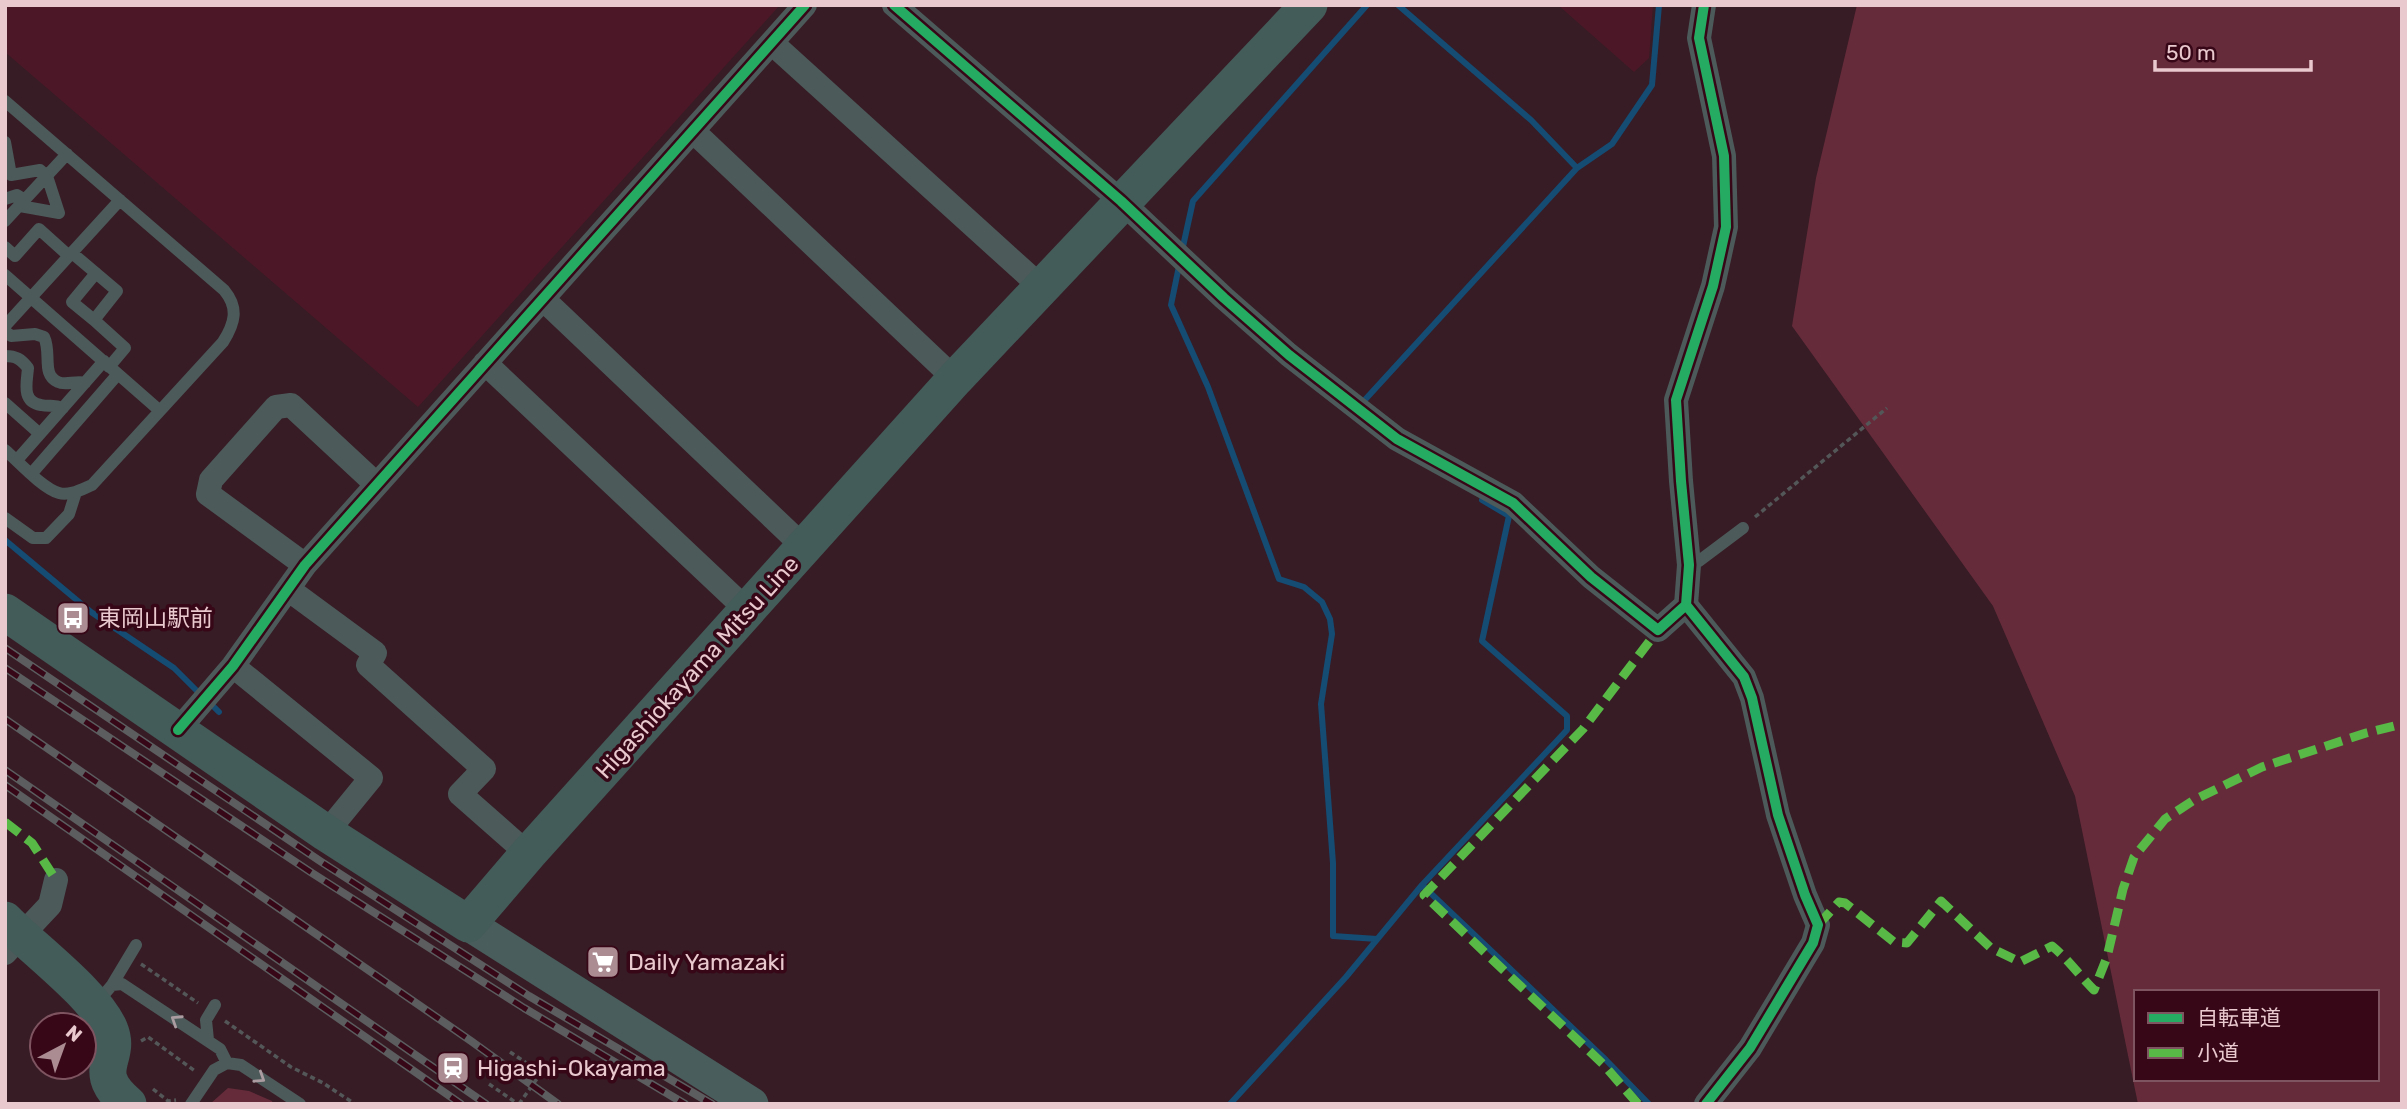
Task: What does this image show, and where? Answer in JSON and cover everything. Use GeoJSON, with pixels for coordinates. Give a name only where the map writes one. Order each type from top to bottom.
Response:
{"type":"FeatureCollection","features":[{"type":"Feature","properties":{"kind":"main road","name":"Higashiokayama Mitsu Line"},"geometry":{"type":"LineString","coordinates":[[468,924],[955,379],[1309,5]]}},
{"type":"Feature","properties":{"kind":"main road"},"geometry":{"type":"LineString","coordinates":[[5,612],[326,833],[468,924]]}},
{"type":"Feature","properties":{"kind":"main road"},"geometry":{"type":"LineString","coordinates":[[10,937],[85,996],[103,996],[112,1033],[109,1081],[117,1094],[139,1095]]}},
{"type":"Feature","properties":{"kind":"street"},"geometry":{"type":"LineString","coordinates":[[178,730],[233,666],[305,565],[773,44],[805,5]]}},
{"type":"Feature","properties":{"kind":"street"},"geometry":{"type":"LineString","coordinates":[[894,5],[1121,201],[1289,355],[1359,412],[1397,439],[1513,503],[1591,577],[1658,630],[1686,605]]}},
{"type":"Feature","properties":{"kind":"street"},"geometry":{"type":"LineString","coordinates":[[1704,5],[1699,38],[1724,156],[1726,227],[1713,286],[1676,400],[1689,565],[1686,605],[1744,677],[1752,698],[1778,815],[1818,925],[1813,943],[1749,1048],[1706,1104]]}},
{"type":"Feature","properties":{"kind":"street"},"geometry":{"type":"LineString","coordinates":[[773,44],[1041,287]]}},
{"type":"Feature","properties":{"kind":"street"},"geometry":{"type":"LineString","coordinates":[[694,132],[955,379]]}},
{"type":"Feature","properties":{"kind":"street"},"geometry":{"type":"LineString","coordinates":[[543,299],[805,548]]}},
{"type":"Feature","properties":{"kind":"street"},"geometry":{"type":"LineString","coordinates":[[485,363],[748,611]]}},
{"type":"Feature","properties":{"kind":"street"},"geometry":{"type":"LineString","coordinates":[[305,565],[208,494],[211,480],[276,407],[291,405],[376,484]]}},
{"type":"Feature","properties":{"kind":"street"},"geometry":{"type":"LineString","coordinates":[[288,589],[375,653],[368,665],[484,769],[460,794],[528,854]]}},
{"type":"Feature","properties":{"kind":"street"},"geometry":{"type":"LineString","coordinates":[[233,666],[371,778],[326,833]]}},
{"type":"Feature","properties":{"kind":"street"},"geometry":{"type":"LineString","coordinates":[[10,937],[50,905],[56,880]]}},
{"type":"Feature","properties":{"kind":"street"},"geometry":{"type":"LineString","coordinates":[[468,924],[752,1104]]}},
{"type":"Feature","properties":{"kind":"lane"},"geometry":{"type":"LineString","coordinates":[[5,101],[224,290],[233,301],[235,315],[233,327],[223,342],[92,485],[76,492],[59,493],[5,450]]}},
{"type":"Feature","properties":{"kind":"lane"},"geometry":{"type":"LineString","coordinates":[[5,142],[11,176],[40,170],[47,176],[59,213],[22,203],[17,195],[5,199]]}},
{"type":"Feature","properties":{"kind":"lane"},"geometry":{"type":"LineString","coordinates":[[5,222],[67,154]]}},
{"type":"Feature","properties":{"kind":"lane"},"geometry":{"type":"LineString","coordinates":[[85,383],[76,380],[66,384],[59,383],[49,374],[49,354],[44,337],[35,334],[11,336],[5,329],[120,200]]}},
{"type":"Feature","properties":{"kind":"lane"},"geometry":{"type":"LineString","coordinates":[[5,247],[15,256],[39,229],[96,273],[117,291],[94,320]]}},
{"type":"Feature","properties":{"kind":"lane"},"geometry":{"type":"LineString","coordinates":[[32,473],[125,348],[72,302],[96,273]]}},
{"type":"Feature","properties":{"kind":"lane"},"geometry":{"type":"LineString","coordinates":[[5,275],[159,410]]}},
{"type":"Feature","properties":{"kind":"lane"},"geometry":{"type":"LineString","coordinates":[[5,356],[22,360],[28,368],[26,388],[31,401],[38,405],[53,404],[63,408]]}},
{"type":"Feature","properties":{"kind":"lane"},"geometry":{"type":"LineString","coordinates":[[17,460],[85,383],[110,367]]}},
{"type":"Feature","properties":{"kind":"lane"},"geometry":{"type":"LineString","coordinates":[[5,403],[40,434]]}},
{"type":"Feature","properties":{"kind":"lane"},"geometry":{"type":"LineString","coordinates":[[5,518],[33,538],[46,538],[69,514],[76,492]]}},
{"type":"Feature","properties":{"kind":"lane"},"geometry":{"type":"LineString","coordinates":[[1689,565],[1699,561],[1743,528]]}},
{"type":"Feature","properties":{"kind":"lane"},"geometry":{"type":"LineString","coordinates":[[103,996],[135,945]]}},
{"type":"Feature","properties":{"kind":"lane"},"geometry":{"type":"LineString","coordinates":[[103,996],[122,984],[220,1049],[227,1063]]}},
{"type":"Feature","properties":{"kind":"lane"},"geometry":{"type":"LineString","coordinates":[[210,1042],[206,1020],[212,1008]]}},
{"type":"Feature","properties":{"kind":"lane"},"geometry":{"type":"LineString","coordinates":[[191,1104],[214,1070],[227,1063],[241,1065],[297,1103]]}},
{"type":"Feature","properties":{"kind":"path"},"geometry":{"type":"LineString","coordinates":[[1743,528],[1887,408]]}},
{"type":"Feature","properties":{"kind":"path"},"geometry":{"type":"LineString","coordinates":[[137,961],[212,1008],[291,1067],[323,1083],[355,1104]]}},
{"type":"Feature","properties":{"kind":"path"},"geometry":{"type":"LineString","coordinates":[[141,1051],[141,1040],[148,1037],[196,1071]]}},
{"type":"Feature","properties":{"kind":"path"},"geometry":{"type":"LineString","coordinates":[[190,1081],[210,1042]]}},
{"type":"Feature","properties":{"kind":"path"},"geometry":{"type":"LineString","coordinates":[[510,1052],[551,1080]]}},
{"type":"Feature","properties":{"kind":"path"},"geometry":{"type":"LineString","coordinates":[[489,1084],[519,1104],[541,1073]]}},
{"type":"Feature","properties":{"kind":"path"},"geometry":{"type":"LineString","coordinates":[[139,1095],[168,1101],[178,1099]]}},
{"type":"Feature","properties":{"kind":"shaded area"},"geometry":{"type":"Polygon","coordinates":[[[5,5],[780,5],[418,407],[5,52],[5,5]]]}},
{"type":"Feature","properties":{"kind":"shaded area"},"geometry":{"type":"Polygon","coordinates":[[[1558,5],[1653,5],[1649,58],[1634,72],[1558,5]]]}},
{"type":"Feature","properties":{"kind":"shaded area"},"geometry":{"type":"Polygon","coordinates":[[[1857,5],[2402,5],[2402,1104],[2138,1104],[2075,796],[1993,606],[1792,326],[1816,178],[1857,5]]]}},
{"type":"Feature","properties":{"kind":"shaded area"},"geometry":{"type":"Polygon","coordinates":[[[228,1088],[249,1091],[272,1101],[273,1104],[210,1104],[228,1088]]]}},
{"type":"Feature","properties":{"kind":"waterway"},"geometry":{"type":"LineString","coordinates":[[1182,251],[1193,201],[1367,5]]}},
{"type":"Feature","properties":{"kind":"waterway"},"geometry":{"type":"LineString","coordinates":[[1398,5],[1531,120],[1577,168]]}},
{"type":"Feature","properties":{"kind":"waterway"},"geometry":{"type":"LineString","coordinates":[[1362,403],[1577,168],[1612,144],[1652,85],[1659,5]]}},
{"type":"Feature","properties":{"kind":"waterway"},"geometry":{"type":"LineString","coordinates":[[1179,266],[1171,305],[1208,387],[1279,579],[1304,587],[1322,602],[1330,619],[1332,634],[1321,704],[1333,863],[1333,936],[1377,939]]}},
{"type":"Feature","properties":{"kind":"waterway"},"geometry":{"type":"LineString","coordinates":[[1230,1104],[1346,977],[1422,885],[1567,730],[1567,716],[1482,641],[1509,516],[1482,500]]}},
{"type":"Feature","properties":{"kind":"waterway"},"geometry":{"type":"LineString","coordinates":[[5,540],[91,612],[174,668],[200,694]]}},
{"type":"Feature","properties":{"kind":"waterway"},"geometry":{"type":"LineString","coordinates":[[208,701],[219,712]]}},
{"type":"Feature","properties":{"kind":"waterway"},"geometry":{"type":"LineString","coordinates":[[1422,885],[1649,1104]]}},
{"type":"Feature","properties":{"kind":"railway"},"geometry":{"type":"LineString","coordinates":[[5,648],[320,861],[529,996],[712,1104]]}},
{"type":"Feature","properties":{"kind":"railway"},"geometry":{"type":"LineString","coordinates":[[5,668],[312,873],[524,1008],[685,1104]]}},
{"type":"Feature","properties":{"kind":"railway"},"geometry":{"type":"LineString","coordinates":[[5,719],[558,1104]]}},
{"type":"Feature","properties":{"kind":"railway"},"geometry":{"type":"LineString","coordinates":[[5,770],[486,1104]]}},
{"type":"Feature","properties":{"kind":"railway"},"geometry":{"type":"LineString","coordinates":[[5,785],[461,1104]]}},
{"type":"Feature","properties":{"kind":"marked path"},"geometry":{"type":"LineString","coordinates":[[1638,1104],[1603,1064],[1424,895],[1583,729],[1658,630]]}},
{"type":"Feature","properties":{"kind":"marked path"},"geometry":{"type":"LineString","coordinates":[[1818,925],[1839,902],[1845,903],[1894,942],[1907,943],[1941,901],[1991,948],[2020,962],[2052,946],[2094,990],[2107,957],[2123,889],[2134,857],[2165,819],[2194,800],[2262,767],[2402,724]]}},
{"type":"Feature","properties":{"kind":"marked path"},"geometry":{"type":"LineString","coordinates":[[5,822],[32,843],[56,880]]}},
{"type":"Feature","properties":{"kind":"cycle path"},"geometry":{"type":"LineString","coordinates":[[178,730],[233,666],[305,565],[805,5]]}},
{"type":"Feature","properties":{"kind":"cycle path"},"geometry":{"type":"LineString","coordinates":[[894,5],[1121,201],[1289,355],[1397,439],[1513,503],[1591,577],[1658,630],[1686,605]]}},
{"type":"Feature","properties":{"kind":"cycle path"},"geometry":{"type":"LineString","coordinates":[[1704,5],[1699,38],[1724,156],[1726,227],[1713,286],[1676,400],[1689,565],[1686,605],[1744,677],[1752,698],[1778,815],[1818,925],[1813,943],[1750,1048],[1706,1104]]}},
{"type":"Feature","properties":{"kind":"place","name":"東岡山駅前"},"geometry":{"type":"Point","coordinates":[73,618]}},
{"type":"Feature","properties":{"kind":"place","name":"Daily Yamazaki"},"geometry":{"type":"Point","coordinates":[603,962]}},
{"type":"Feature","properties":{"kind":"place","name":"Higashi-Okayama"},"geometry":{"type":"Point","coordinates":[453,1068]}}]}
